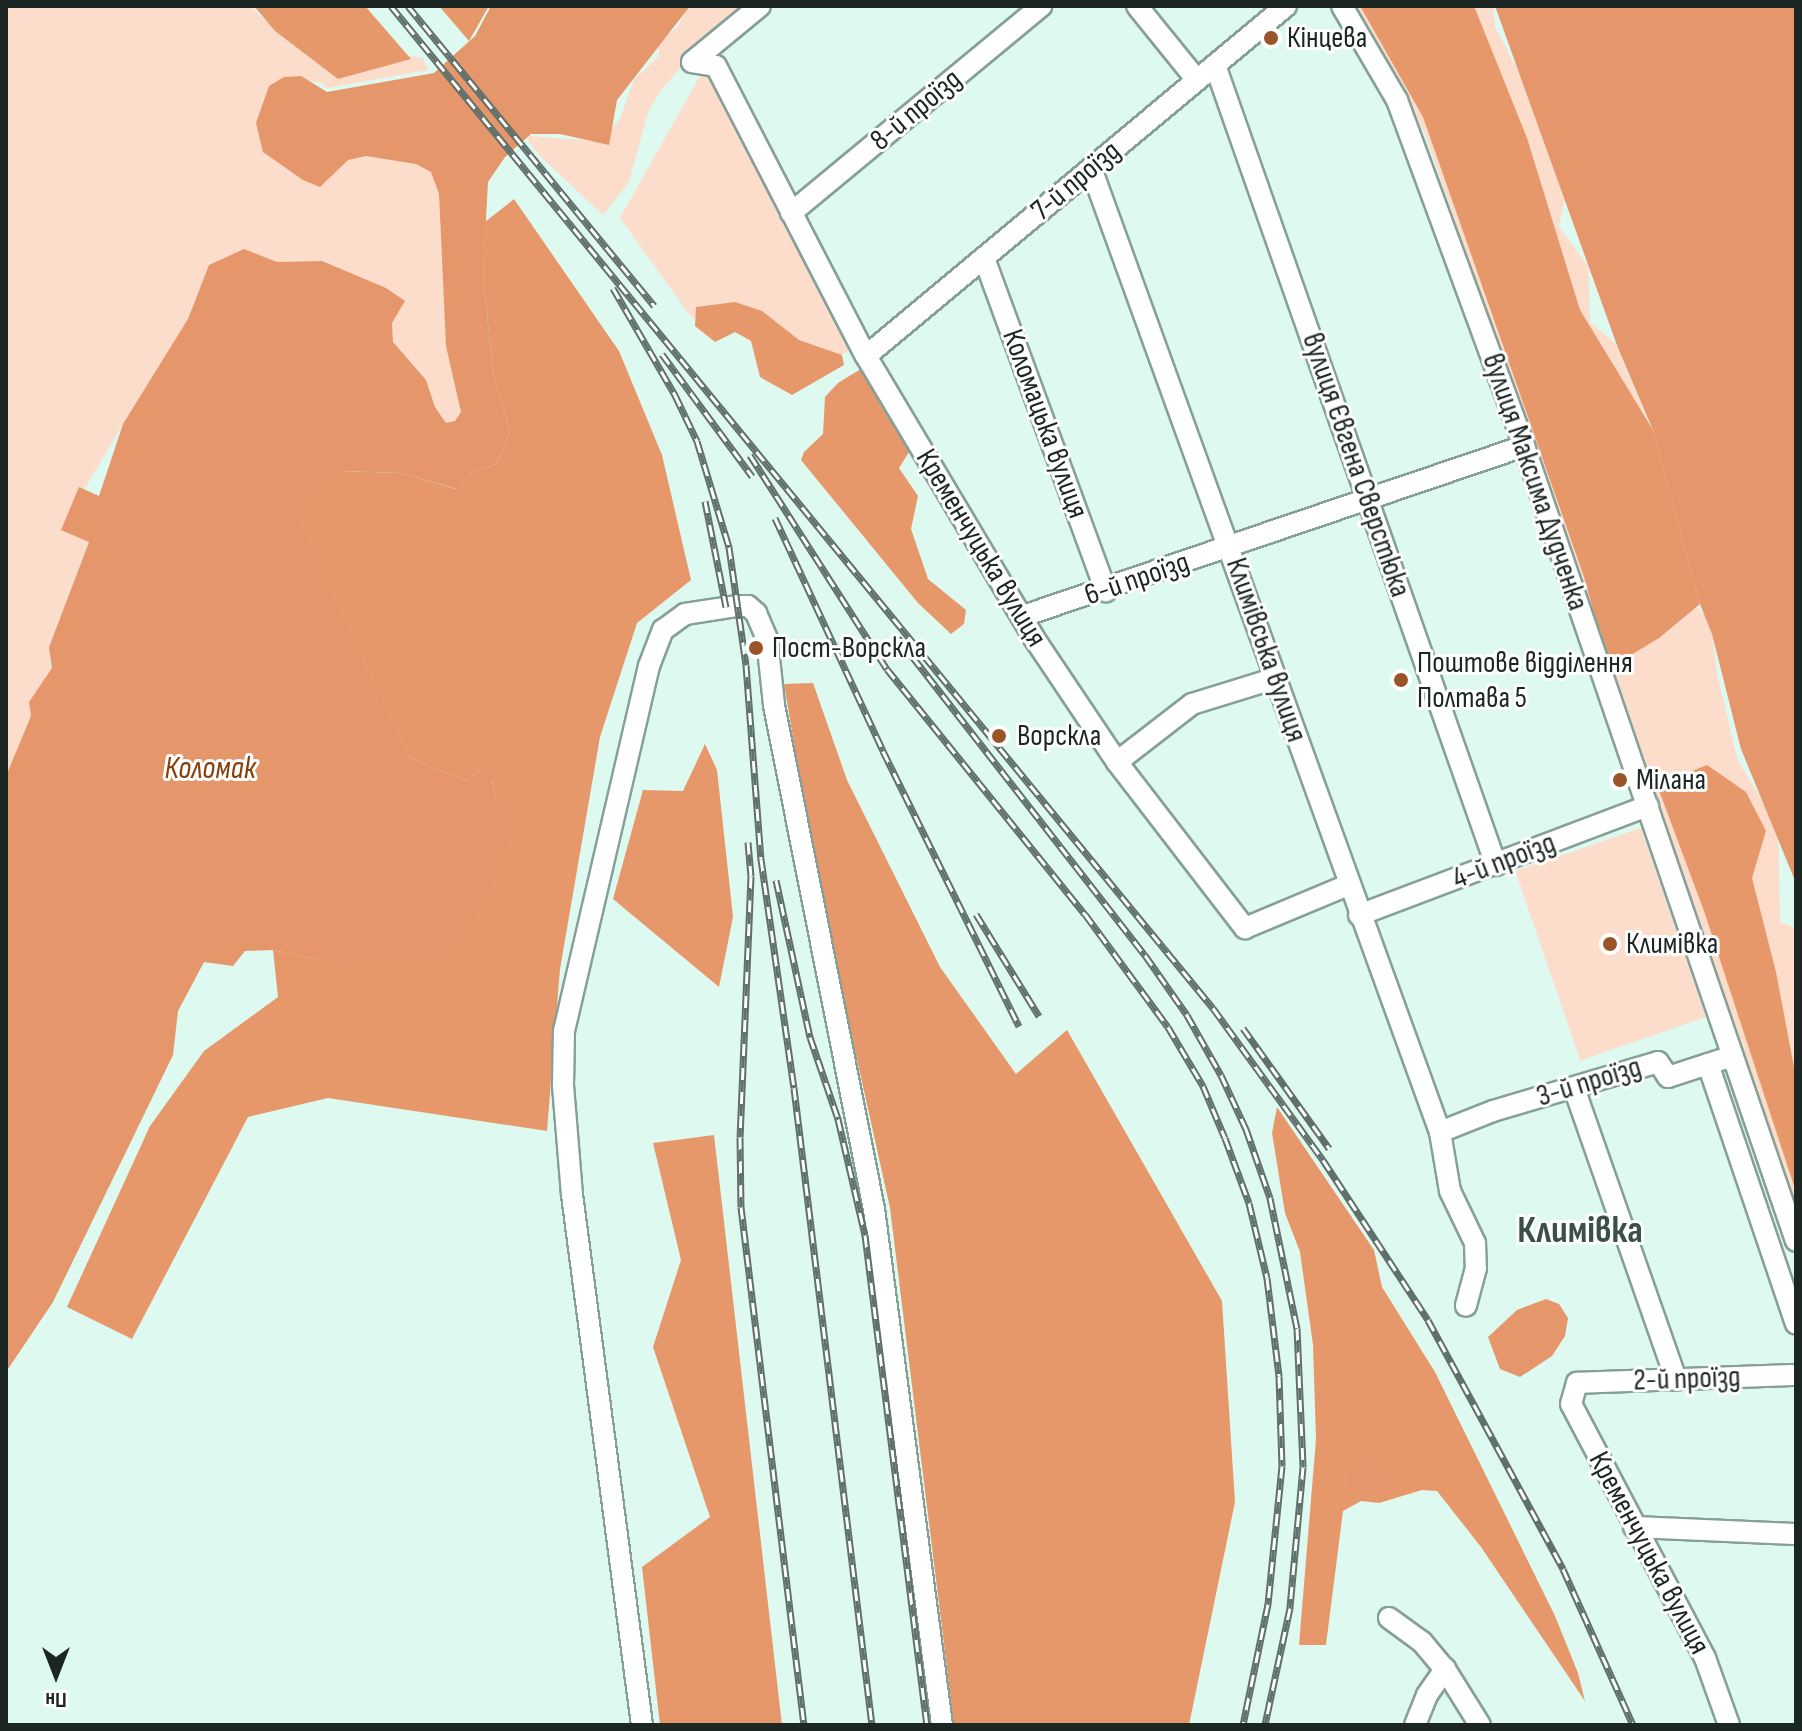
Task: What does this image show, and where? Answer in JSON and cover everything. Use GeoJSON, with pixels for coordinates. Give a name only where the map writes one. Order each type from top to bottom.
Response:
{"type":"FeatureCollection","features":[{"type":"Feature","properties":{"kind":"street","name":"Кременчуцька вулиця"},"geometry":{"type":"LineString","coordinates":[[760,6],[692,62],[716,66],[866,356],[1023,616],[1117,762],[1245,928],[1348,885]]}},
{"type":"Feature","properties":{"kind":"street","name":"8-й проїзд"},"geometry":{"type":"LineString","coordinates":[[791,213],[1041,6]]}},
{"type":"Feature","properties":{"kind":"street"},"geometry":{"type":"LineString","coordinates":[[1137,6],[1197,80]]}},
{"type":"Feature","properties":{"kind":"street","name":"7-й проїзд"},"geometry":{"type":"LineString","coordinates":[[866,356],[1286,6]]}},
{"type":"Feature","properties":{"kind":"street","name":"вулиця Максима Дудченка"},"geometry":{"type":"LineString","coordinates":[[1342,6],[1397,100],[1524,446],[1796,1241]]}},
{"type":"Feature","properties":{"kind":"street","name":"вулиця Євгена Сверстюка"},"geometry":{"type":"LineString","coordinates":[[1215,65],[1496,865]]}},
{"type":"Feature","properties":{"kind":"street","name":"Климівська вулиця"},"geometry":{"type":"LineString","coordinates":[[1091,168],[1230,547],[1348,885],[1440,1132]]}},
{"type":"Feature","properties":{"kind":"street","name":"Коломацька вулиця"},"geometry":{"type":"LineString","coordinates":[[984,258],[1106,591]]}},
{"type":"Feature","properties":{"kind":"street","name":"6-й проїзд"},"geometry":{"type":"LineString","coordinates":[[1023,616],[1106,591],[1524,446]]}},
{"type":"Feature","properties":{"kind":"street"},"geometry":{"type":"LineString","coordinates":[[642,1725],[572,1195],[563,1086],[564,1031],[649,666],[663,630],[685,614],[748,606],[756,613],[767,639],[774,705],[874,1209],[942,1725]]}},
{"type":"Feature","properties":{"kind":"street"},"geometry":{"type":"LineString","coordinates":[[1117,762],[1192,704],[1276,678]]}},
{"type":"Feature","properties":{"kind":"street","name":"4-й проїзд"},"geometry":{"type":"LineString","coordinates":[[1359,915],[1648,806]]}},
{"type":"Feature","properties":{"kind":"street","name":"3-й проїзд"},"geometry":{"type":"LineString","coordinates":[[1440,1132],[1493,1111],[1658,1062],[1668,1077],[1733,1056]]}},
{"type":"Feature","properties":{"kind":"street"},"geometry":{"type":"LineString","coordinates":[[1708,1064],[1796,1324]]}},
{"type":"Feature","properties":{"kind":"street"},"geometry":{"type":"LineString","coordinates":[[1574,1088],[1676,1380]]}},
{"type":"Feature","properties":{"kind":"street"},"geometry":{"type":"LineString","coordinates":[[1440,1132],[1450,1191],[1475,1243],[1476,1268],[1466,1306]]}},
{"type":"Feature","properties":{"kind":"street","name":"2-й проїзд"},"geometry":{"type":"LineString","coordinates":[[1577,1383],[1796,1375]]}},
{"type":"Feature","properties":{"kind":"street","name":"Кременчуцька вулиця"},"geometry":{"type":"LineString","coordinates":[[1577,1383],[1571,1404],[1705,1658],[1729,1725]]}},
{"type":"Feature","properties":{"kind":"street"},"geometry":{"type":"LineString","coordinates":[[1634,1527],[1796,1534]]}},
{"type":"Feature","properties":{"kind":"street"},"geometry":{"type":"LineString","coordinates":[[1389,1618],[1422,1642],[1445,1669],[1480,1725]]}},
{"type":"Feature","properties":{"kind":"street"},"geometry":{"type":"LineString","coordinates":[[1415,1725],[1427,1695],[1445,1669]]}},
{"type":"Feature","properties":{"kind":"shaded area"},"geometry":{"type":"Polygon","coordinates":[[[6,6],[250,6],[285,39],[423,58],[428,70],[328,88],[322,83],[289,77],[348,160],[366,156],[416,164],[431,172],[439,194],[446,343],[461,412],[455,421],[446,423],[435,407],[426,380],[393,342],[392,323],[404,302],[323,261],[277,262],[123,424],[61,529],[89,541],[49,646],[52,668],[29,702],[31,716],[6,776],[6,6]]]}},
{"type":"Feature","properties":{"kind":"shaded area"},"geometry":{"type":"Polygon","coordinates":[[[254,6],[365,6],[411,59],[338,79],[275,31],[254,6]]]}},
{"type":"Feature","properties":{"kind":"shaded area"},"geometry":{"type":"Polygon","coordinates":[[[439,6],[489,6],[469,41],[439,6]]]}},
{"type":"Feature","properties":{"kind":"shaded area"},"geometry":{"type":"Polygon","coordinates":[[[688,6],[748,6],[693,54],[662,89],[648,112],[629,182],[603,215],[543,159],[528,141],[529,136],[594,141],[608,132],[620,119],[634,79],[659,56],[658,42],[677,28],[688,6]]]}},
{"type":"Feature","properties":{"kind":"shaded area"},"geometry":{"type":"Polygon","coordinates":[[[1352,6],[1493,6],[1495,27],[1532,97],[1566,191],[1559,227],[1588,266],[1590,322],[1615,343],[1653,430],[1695,577],[1696,606],[1711,621],[1717,674],[1738,761],[1778,826],[1780,922],[1796,928],[1796,1208],[1425,134],[1352,6]]]}},
{"type":"Feature","properties":{"kind":"shaded area"},"geometry":{"type":"Polygon","coordinates":[[[1360,6],[1474,6],[1527,138],[1580,310],[1653,430],[1700,604],[1659,638],[1626,658],[1607,660],[1584,577],[1423,117],[1360,6]]]}},
{"type":"Feature","properties":{"kind":"shaded area"},"geometry":{"type":"Polygon","coordinates":[[[704,69],[855,346],[813,374],[740,315],[692,318],[620,218],[704,69]]]}},
{"type":"Feature","properties":{"kind":"shaded area"},"geometry":{"type":"Polygon","coordinates":[[[514,199],[619,351],[662,455],[691,580],[637,623],[600,737],[560,969],[547,1131],[328,1098],[248,1117],[132,1339],[67,1307],[150,1126],[204,1051],[278,997],[273,950],[354,966],[496,799],[492,781],[508,774],[476,763],[480,771],[466,781],[410,758],[296,517],[339,471],[401,473],[456,489],[469,474],[496,464],[510,432],[493,374],[483,274],[485,222],[514,199]]]}},
{"type":"Feature","properties":{"kind":"shaded area"},"geometry":{"type":"Polygon","coordinates":[[[735,302],[762,311],[799,340],[842,355],[844,365],[792,395],[760,377],[751,341],[735,332],[715,342],[695,326],[696,307],[735,302]]]}},
{"type":"Feature","properties":{"kind":"shaded area"},"geometry":{"type":"Polygon","coordinates":[[[864,367],[914,444],[899,468],[918,496],[911,529],[928,579],[966,610],[964,624],[951,634],[918,603],[801,460],[804,452],[823,434],[825,397],[838,383],[864,367]]]}},
{"type":"Feature","properties":{"kind":"shaded area"},"geometry":{"type":"Polygon","coordinates":[[[813,683],[847,780],[940,967],[1016,1074],[1067,1030],[1222,1301],[1235,1502],[1189,1725],[954,1725],[890,1208],[817,879],[784,684],[813,683]]]}},
{"type":"Feature","properties":{"kind":"shaded area"},"geometry":{"type":"Polygon","coordinates":[[[705,744],[717,770],[733,917],[719,987],[613,899],[643,790],[683,791],[705,744]]]}},
{"type":"Feature","properties":{"kind":"shaded area"},"geometry":{"type":"Polygon","coordinates":[[[1707,765],[1746,792],[1766,831],[1752,878],[1776,972],[1796,1078],[1796,1192],[1704,911],[1657,785],[1707,765]]]}},
{"type":"Feature","properties":{"kind":"shaded area","name":"Климівка"},"geometry":{"type":"Polygon","coordinates":[[[1641,828],[1706,1017],[1580,1060],[1515,871],[1641,828]]]}},
{"type":"Feature","properties":{"kind":"shaded area"},"geometry":{"type":"Polygon","coordinates":[[[1277,1107],[1374,1250],[1382,1287],[1435,1372],[1555,1616],[1578,1673],[1585,1701],[1481,1547],[1437,1491],[1422,1490],[1379,1503],[1361,1501],[1343,1511],[1326,1645],[1299,1645],[1316,1439],[1313,1345],[1300,1252],[1285,1213],[1272,1133],[1277,1107]]]}},
{"type":"Feature","properties":{"kind":"shaded area"},"geometry":{"type":"Polygon","coordinates":[[[714,1135],[782,1725],[660,1725],[642,1567],[710,1517],[653,1347],[681,1260],[653,1143],[714,1135]]]}},
{"type":"Feature","properties":{"kind":"water","name":"Коломак"},"geometry":{"type":"Polygon","coordinates":[[[491,6],[690,6],[617,100],[609,145],[560,134],[531,134],[505,157],[488,182],[483,274],[493,374],[510,432],[496,464],[469,474],[457,489],[401,473],[340,471],[297,517],[410,758],[466,781],[480,771],[475,762],[509,774],[492,781],[496,799],[513,814],[512,837],[483,907],[445,955],[412,967],[353,966],[273,950],[245,951],[233,966],[204,962],[178,1011],[173,1055],[53,1302],[6,1372],[6,776],[31,716],[29,702],[52,668],[49,647],[89,542],[61,530],[79,487],[99,496],[123,424],[188,319],[209,265],[244,249],[277,262],[322,261],[386,288],[405,301],[392,323],[393,342],[426,380],[435,407],[446,423],[455,421],[461,412],[446,346],[439,194],[431,172],[416,164],[366,156],[348,160],[320,187],[303,180],[263,152],[256,123],[269,86],[284,77],[301,76],[327,92],[434,73],[475,36],[491,6]]]}},
{"type":"Feature","properties":{"kind":"water"},"geometry":{"type":"Polygon","coordinates":[[[1495,6],[1796,6],[1796,883],[1741,749],[1712,634],[1700,604],[1653,430],[1618,348],[1495,6]]]}},
{"type":"Feature","properties":{"kind":"water"},"geometry":{"type":"Polygon","coordinates":[[[1546,1299],[1559,1304],[1568,1318],[1565,1336],[1552,1356],[1520,1377],[1500,1369],[1488,1337],[1517,1310],[1546,1299]]]}},
{"type":"Feature","properties":{"kind":"water"},"geometry":{"type":"Polygon","coordinates":[[[1360,1461],[1398,1466],[1403,1481],[1393,1494],[1384,1499],[1352,1494],[1346,1489],[1350,1465],[1360,1461]]]}},
{"type":"Feature","properties":{"kind":"railway"},"geometry":{"type":"LineString","coordinates":[[391,6],[1213,1008],[1323,1160],[1428,1320],[1563,1569],[1633,1725]]}},
{"type":"Feature","properties":{"kind":"railway"},"geometry":{"type":"LineString","coordinates":[[408,6],[654,306]]}},
{"type":"Feature","properties":{"kind":"railway"},"geometry":{"type":"LineString","coordinates":[[613,288],[675,395],[697,441],[729,547],[746,665],[761,859],[794,1088],[872,1725]]}},
{"type":"Feature","properties":{"kind":"railway"},"geometry":{"type":"LineString","coordinates":[[662,354],[752,476]]}},
{"type":"Feature","properties":{"kind":"railway"},"geometry":{"type":"LineString","coordinates":[[750,455],[887,669],[1085,914],[1168,1027],[1203,1086],[1225,1138],[1249,1203],[1267,1278],[1279,1376],[1282,1466],[1268,1604],[1243,1725]]}},
{"type":"Feature","properties":{"kind":"railway"},"geometry":{"type":"LineString","coordinates":[[705,501],[726,607]]}},
{"type":"Feature","properties":{"kind":"railway"},"geometry":{"type":"LineString","coordinates":[[775,518],[883,751],[1019,1026]]}},
{"type":"Feature","properties":{"kind":"railway"},"geometry":{"type":"LineString","coordinates":[[898,638],[1145,955],[1187,1015],[1221,1075],[1246,1129],[1270,1198],[1297,1328],[1303,1467],[1290,1608],[1265,1725]]}},
{"type":"Feature","properties":{"kind":"railway"},"geometry":{"type":"LineString","coordinates":[[748,842],[751,876],[740,1137],[741,1207],[804,1725]]}},
{"type":"Feature","properties":{"kind":"railway"},"geometry":{"type":"LineString","coordinates":[[776,880],[810,1037],[838,1119],[865,1235],[927,1725]]}},
{"type":"Feature","properties":{"kind":"railway"},"geometry":{"type":"LineString","coordinates":[[976,914],[1039,1016]]}},
{"type":"Feature","properties":{"kind":"railway"},"geometry":{"type":"LineString","coordinates":[[1243,1028],[1329,1148]]}},
{"type":"Feature","properties":{"kind":"place","name":"Кінцева"},"geometry":{"type":"Point","coordinates":[1271,38]}},
{"type":"Feature","properties":{"kind":"place","name":"Пост-Ворскла"},"geometry":{"type":"Point","coordinates":[756,648]}},
{"type":"Feature","properties":{"kind":"place","name":"Поштове відділення Полтава 5"},"geometry":{"type":"Point","coordinates":[1401,680]}},
{"type":"Feature","properties":{"kind":"place","name":"Ворскла"},"geometry":{"type":"Point","coordinates":[999,736]}},
{"type":"Feature","properties":{"kind":"place","name":"Мілана"},"geometry":{"type":"Point","coordinates":[1620,780]}},
{"type":"Feature","properties":{"kind":"place","name":"Климівка"},"geometry":{"type":"Point","coordinates":[1610,944]}},
{"type":"Feature","properties":{"kind":"district","name":"Климівка"},"geometry":{"type":"Point","coordinates":[1580,1231]}}]}
